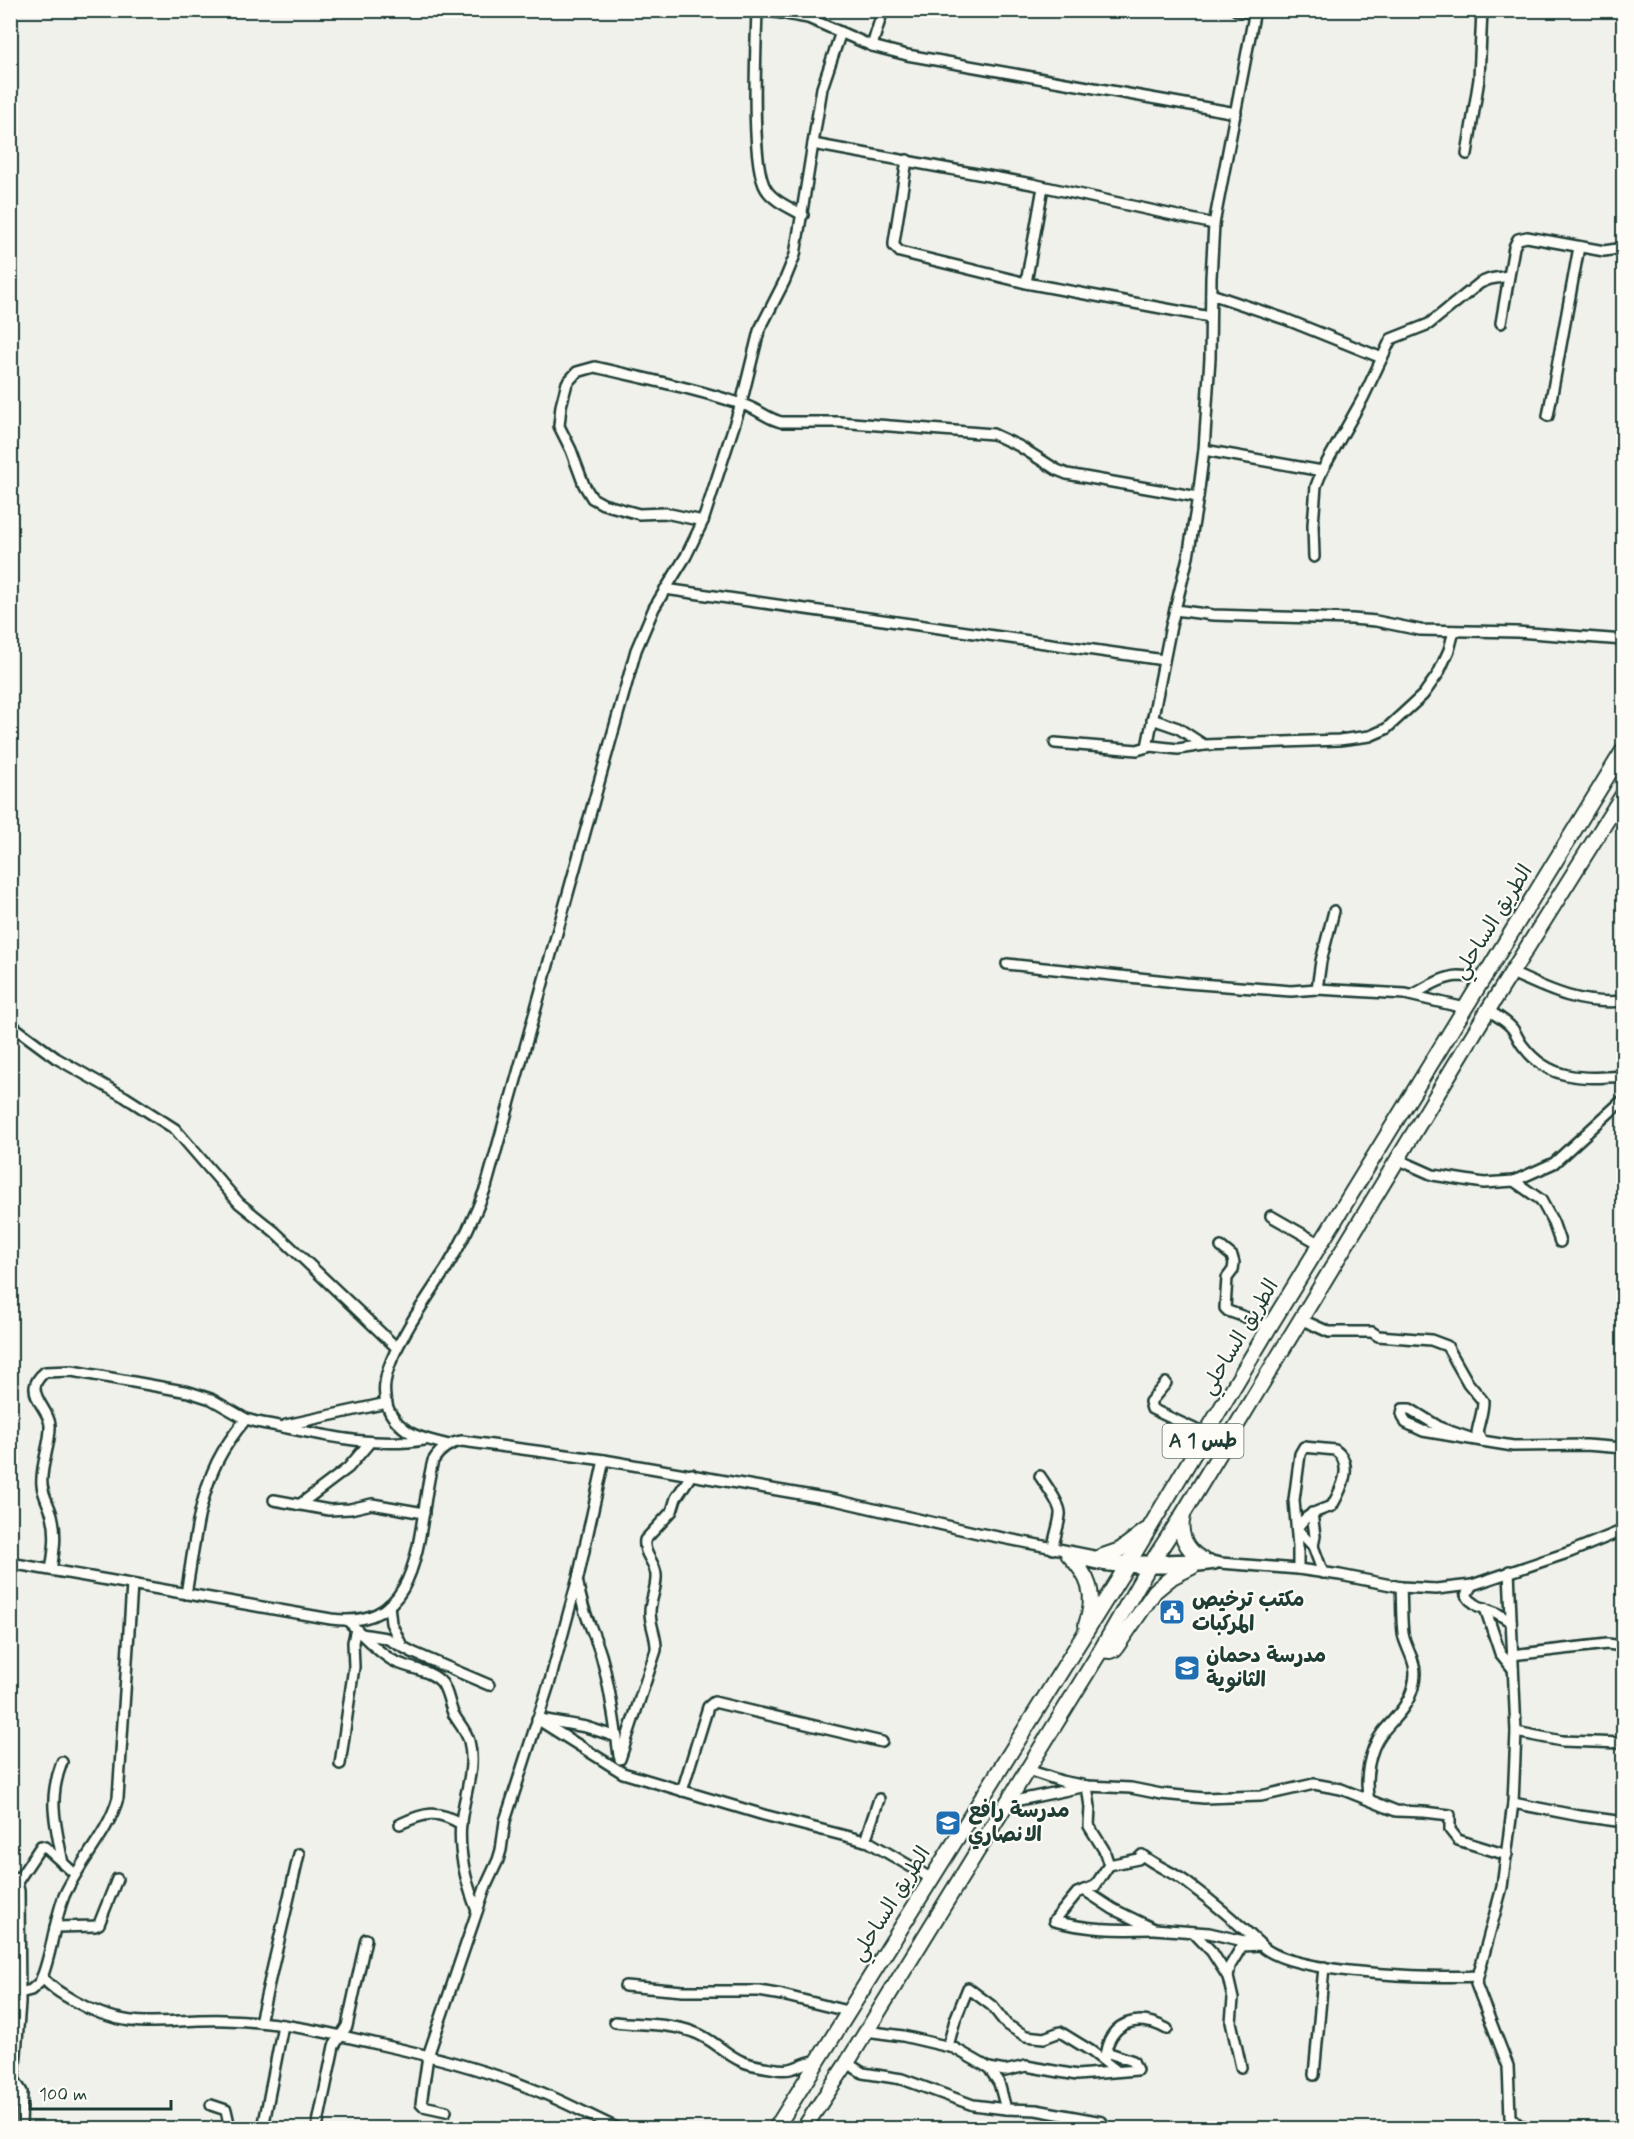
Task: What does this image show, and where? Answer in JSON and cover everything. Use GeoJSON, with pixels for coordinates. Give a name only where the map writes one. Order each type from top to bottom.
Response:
{"type":"FeatureCollection","features":[{"type":"Feature","properties":{"kind":"highway","name":"الطريق الساحلي"},"geometry":{"type":"LineString","coordinates":[[776,2128],[1151,1526],[1270,1326],[1623,750]]}},
{"type":"Feature","properties":{"kind":"highway","name":"الطريق الساحلي"},"geometry":{"type":"LineString","coordinates":[[804,2128],[847,2063],[1025,1769],[1101,1650],[1397,1159],[1623,792]]}},
{"type":"Feature","properties":{"kind":"highway"},"geometry":{"type":"LineString","coordinates":[[1101,1650],[1110,1651],[1115,1648],[1155,1591],[1172,1577],[1197,1563],[1182,1537],[1183,1514]]}},
{"type":"Feature","properties":{"kind":"highway"},"geometry":{"type":"LineString","coordinates":[[1100,1557],[1120,1550],[1151,1526]]}},
{"type":"Feature","properties":{"kind":"highway"},"geometry":{"type":"LineString","coordinates":[[1060,1551],[1085,1574],[1090,1592],[1090,1611],[1081,1639]]}},
{"type":"Feature","properties":{"kind":"street"},"geometry":{"type":"LineString","coordinates":[[757,10],[757,132],[761,178],[765,189],[773,197],[803,215]]}},
{"type":"Feature","properties":{"kind":"street"},"geometry":{"type":"LineString","coordinates":[[765,10],[808,18],[872,46],[907,55],[1236,113]]}},
{"type":"Feature","properties":{"kind":"street"},"geometry":{"type":"LineString","coordinates":[[872,46],[883,10]]}},
{"type":"Feature","properties":{"kind":"street"},"geometry":{"type":"LineString","coordinates":[[1147,747],[1188,557],[1204,450],[1215,224],[1255,12],[1236,10]]}},
{"type":"Feature","properties":{"kind":"street"},"geometry":{"type":"LineString","coordinates":[[1467,154],[1479,79],[1482,10]]}},
{"type":"Feature","properties":{"kind":"street"},"geometry":{"type":"LineString","coordinates":[[448,1445],[418,1437],[396,1419],[384,1392],[386,1371],[397,1348],[457,1252],[486,1187],[636,650],[644,629],[686,556],[703,521],[741,404],[759,331],[792,265],[798,246],[822,88],[841,32]]}},
{"type":"Feature","properties":{"kind":"street"},"geometry":{"type":"LineString","coordinates":[[813,144],[1043,187],[1215,224]]}},
{"type":"Feature","properties":{"kind":"street"},"geometry":{"type":"LineString","coordinates":[[907,160],[894,237],[896,249],[900,252],[1026,283],[1210,317]]}},
{"type":"Feature","properties":{"kind":"street"},"geometry":{"type":"LineString","coordinates":[[1026,283],[1043,187]]}},
{"type":"Feature","properties":{"kind":"street"},"geometry":{"type":"LineString","coordinates":[[1501,323],[1508,276],[1518,239],[1527,237],[1604,251],[1623,248]]}},
{"type":"Feature","properties":{"kind":"street"},"geometry":{"type":"LineString","coordinates":[[1548,416],[1579,247]]}},
{"type":"Feature","properties":{"kind":"street"},"geometry":{"type":"LineString","coordinates":[[1314,557],[1314,500],[1322,471],[1363,398],[1389,343],[1394,336],[1425,327],[1480,283],[1508,276]]}},
{"type":"Feature","properties":{"kind":"street"},"geometry":{"type":"LineString","coordinates":[[1211,294],[1382,358]]}},
{"type":"Feature","properties":{"kind":"street"},"geometry":{"type":"LineString","coordinates":[[703,521],[665,513],[639,514],[603,504],[592,498],[584,485],[559,426],[567,383],[577,372],[595,367],[741,404],[772,420],[781,422],[840,422],[993,434],[1011,441],[1067,474],[1198,497]]}},
{"type":"Feature","properties":{"kind":"street"},"geometry":{"type":"LineString","coordinates":[[1204,450],[1322,471]]}},
{"type":"Feature","properties":{"kind":"street"},"geometry":{"type":"LineString","coordinates":[[665,589],[1164,660]]}},
{"type":"Feature","properties":{"kind":"street"},"geometry":{"type":"LineString","coordinates":[[1175,610],[1213,615],[1376,621],[1420,630],[1517,632],[1623,640]]}},
{"type":"Feature","properties":{"kind":"street"},"geometry":{"type":"LineString","coordinates":[[1055,743],[1126,750],[1141,750],[1147,747],[1178,749],[1204,745],[1358,738],[1378,733],[1405,712],[1431,685],[1449,650],[1454,631]]}},
{"type":"Feature","properties":{"kind":"street"},"geometry":{"type":"LineString","coordinates":[[1152,718],[1178,728],[1204,745]]}},
{"type":"Feature","properties":{"kind":"street"},"geometry":{"type":"LineString","coordinates":[[1317,989],[1334,911]]}},
{"type":"Feature","properties":{"kind":"street"},"geometry":{"type":"LineString","coordinates":[[1007,964],[1186,983],[1291,991],[1317,989],[1413,994],[1465,1008]]}},
{"type":"Feature","properties":{"kind":"street"},"geometry":{"type":"LineString","coordinates":[[1512,974],[1568,997],[1605,1003],[1623,1001]]}},
{"type":"Feature","properties":{"kind":"street"},"geometry":{"type":"LineString","coordinates":[[1413,994],[1450,978],[1461,976],[1483,978]]}},
{"type":"Feature","properties":{"kind":"street"},"geometry":{"type":"LineString","coordinates":[[1488,1010],[1510,1026],[1523,1047],[1542,1067],[1550,1071],[1564,1075],[1596,1078],[1623,1076]]}},
{"type":"Feature","properties":{"kind":"street"},"geometry":{"type":"LineString","coordinates":[[10,1024],[56,1058],[125,1097],[175,1129],[244,1208],[275,1232],[397,1348]]}},
{"type":"Feature","properties":{"kind":"street"},"geometry":{"type":"LineString","coordinates":[[1397,1159],[1433,1175],[1484,1183],[1514,1180],[1554,1163],[1623,1099]]}},
{"type":"Feature","properties":{"kind":"street"},"geometry":{"type":"LineString","coordinates":[[1514,1180],[1542,1200],[1560,1242]]}},
{"type":"Feature","properties":{"kind":"street"},"geometry":{"type":"LineString","coordinates":[[1271,1216],[1320,1244]]}},
{"type":"Feature","properties":{"kind":"street"},"geometry":{"type":"LineString","coordinates":[[1221,1248],[1232,1256],[1234,1263],[1233,1270],[1227,1278],[1225,1308],[1270,1326]]}},
{"type":"Feature","properties":{"kind":"street"},"geometry":{"type":"LineString","coordinates":[[1300,1319],[1329,1332],[1372,1332],[1378,1336],[1431,1340],[1447,1346],[1468,1383],[1484,1401],[1483,1412],[1479,1419],[1478,1440]]}},
{"type":"Feature","properties":{"kind":"street"},"geometry":{"type":"LineString","coordinates":[[51,1570],[54,1528],[42,1478],[50,1426],[35,1387],[36,1381],[45,1372],[72,1371],[189,1392],[211,1399],[246,1419],[370,1442],[398,1443],[427,1439]]}},
{"type":"Feature","properties":{"kind":"street"},"geometry":{"type":"LineString","coordinates":[[1166,1383],[1150,1402],[1152,1409],[1206,1435]]}},
{"type":"Feature","properties":{"kind":"street"},"geometry":{"type":"LineString","coordinates":[[281,1426],[387,1403]]}},
{"type":"Feature","properties":{"kind":"street"},"geometry":{"type":"LineString","coordinates":[[1478,1440],[1441,1428],[1410,1409],[1403,1409],[1402,1414],[1406,1423],[1423,1431],[1514,1446],[1586,1445],[1623,1448]]}},
{"type":"Feature","properties":{"kind":"street"},"geometry":{"type":"LineString","coordinates":[[186,1594],[201,1509],[208,1485],[222,1454],[246,1419]]}},
{"type":"Feature","properties":{"kind":"street"},"geometry":{"type":"LineString","coordinates":[[10,1563],[348,1621],[370,1616],[389,1605],[403,1590],[412,1571],[433,1461],[448,1445],[470,1441],[692,1474],[835,1500],[1060,1551],[1100,1557],[1127,1565]]}},
{"type":"Feature","properties":{"kind":"street"},"geometry":{"type":"LineString","coordinates":[[298,1505],[348,1468],[370,1442]]}},
{"type":"Feature","properties":{"kind":"street"},"geometry":{"type":"LineString","coordinates":[[1297,1528],[1300,1521],[1312,1513],[1332,1506],[1341,1489],[1345,1472],[1344,1459],[1335,1450],[1304,1447],[1300,1454],[1294,1500],[1298,1569]]}},
{"type":"Feature","properties":{"kind":"street"},"geometry":{"type":"LineString","coordinates":[[446,2111],[421,2104],[428,2055],[485,1888],[498,1860],[505,1821],[550,1681],[578,1578],[604,1460]]}},
{"type":"Feature","properties":{"kind":"street"},"geometry":{"type":"LineString","coordinates":[[620,1759],[656,1650],[656,1637],[650,1615],[656,1576],[645,1552],[645,1540],[672,1511],[676,1498],[692,1474]]}},
{"type":"Feature","properties":{"kind":"street"},"geometry":{"type":"LineString","coordinates":[[1040,1476],[1061,1514],[1055,1533],[1060,1551]]}},
{"type":"Feature","properties":{"kind":"street"},"geometry":{"type":"LineString","coordinates":[[274,1500],[339,1511],[372,1504],[424,1514]]}},
{"type":"Feature","properties":{"kind":"street"},"geometry":{"type":"LineString","coordinates":[[1312,1513],[1315,1536],[1313,1546]]}},
{"type":"Feature","properties":{"kind":"street"},"geometry":{"type":"LineString","coordinates":[[1297,1528],[1313,1546],[1323,1573]]}},
{"type":"Feature","properties":{"kind":"street"},"geometry":{"type":"LineString","coordinates":[[1060,1551],[1098,1565],[1220,1563],[1298,1569],[1401,1587],[1436,1589],[1472,1585],[1570,1552],[1623,1530]]}},
{"type":"Feature","properties":{"kind":"street"},"geometry":{"type":"LineString","coordinates":[[1509,1571],[1516,1732],[1513,1803],[1502,1887],[1476,1984],[1508,2066],[1510,2117],[1520,2125],[1531,2128]]}},
{"type":"Feature","properties":{"kind":"street"},"geometry":{"type":"LineString","coordinates":[[578,1578],[585,1618],[603,1664],[623,1773]]}},
{"type":"Feature","properties":{"kind":"street"},"geometry":{"type":"LineString","coordinates":[[20,1993],[31,1990],[42,1977],[64,1897],[75,1874],[109,1822],[118,1798],[132,1585]]}},
{"type":"Feature","properties":{"kind":"street"},"geometry":{"type":"LineString","coordinates":[[1472,1585],[1466,1595],[1470,1600],[1511,1622]]}},
{"type":"Feature","properties":{"kind":"street"},"geometry":{"type":"LineString","coordinates":[[1369,1800],[1366,1787],[1371,1756],[1381,1734],[1398,1718],[1413,1688],[1416,1665],[1404,1636],[1401,1587]]}},
{"type":"Feature","properties":{"kind":"street"},"geometry":{"type":"LineString","coordinates":[[389,1605],[394,1631],[402,1646]]}},
{"type":"Feature","properties":{"kind":"street"},"geometry":{"type":"LineString","coordinates":[[1485,1608],[1500,1653],[1513,1669]]}},
{"type":"Feature","properties":{"kind":"street"},"geometry":{"type":"LineString","coordinates":[[348,1621],[391,1659],[408,1668],[432,1675],[445,1689],[454,1713],[465,1730],[471,1751],[471,1773],[461,1824],[463,1867],[477,1911]]}},
{"type":"Feature","properties":{"kind":"street"},"geometry":{"type":"LineString","coordinates":[[359,1631],[378,1635],[489,1685]]}},
{"type":"Feature","properties":{"kind":"street"},"geometry":{"type":"LineString","coordinates":[[340,1764],[354,1667],[353,1642],[359,1631]]}},
{"type":"Feature","properties":{"kind":"street"},"geometry":{"type":"LineString","coordinates":[[1512,1655],[1607,1644],[1623,1647]]}},
{"type":"Feature","properties":{"kind":"street"},"geometry":{"type":"LineString","coordinates":[[682,1791],[708,1707],[714,1701],[882,1742]]}},
{"type":"Feature","properties":{"kind":"street"},"geometry":{"type":"LineString","coordinates":[[537,1719],[570,1723],[617,1737]]}},
{"type":"Feature","properties":{"kind":"street"},"geometry":{"type":"LineString","coordinates":[[537,1719],[623,1773],[865,1841],[879,1847],[932,1880]]}},
{"type":"Feature","properties":{"kind":"street"},"geometry":{"type":"LineString","coordinates":[[1516,1732],[1563,1741],[1623,1743]]}},
{"type":"Feature","properties":{"kind":"street"},"geometry":{"type":"LineString","coordinates":[[62,1762],[56,1780],[53,1805],[63,1864]]}},
{"type":"Feature","properties":{"kind":"street"},"geometry":{"type":"LineString","coordinates":[[1025,1769],[1061,1781],[1087,1786],[1131,1788],[1161,1794],[1204,1798],[1262,1796],[1314,1784],[1341,1789],[1395,1811],[1450,1815],[1450,1830],[1458,1840],[1507,1855]]}},
{"type":"Feature","properties":{"kind":"street"},"geometry":{"type":"LineString","coordinates":[[1005,1803],[1087,1786]]}},
{"type":"Feature","properties":{"kind":"street"},"geometry":{"type":"LineString","coordinates":[[1087,1786],[1090,1808],[1089,1826],[1104,1850],[1109,1865]]}},
{"type":"Feature","properties":{"kind":"street"},"geometry":{"type":"LineString","coordinates":[[865,1841],[879,1799]]}},
{"type":"Feature","properties":{"kind":"street"},"geometry":{"type":"LineString","coordinates":[[1513,1803],[1623,1822]]}},
{"type":"Feature","properties":{"kind":"street"},"geometry":{"type":"LineString","coordinates":[[400,1824],[426,1814],[441,1815],[461,1824]]}},
{"type":"Feature","properties":{"kind":"street"},"geometry":{"type":"LineString","coordinates":[[21,2128],[22,2092],[14,2079],[20,1993],[14,1879],[41,1846],[75,1874]]}},
{"type":"Feature","properties":{"kind":"street"},"geometry":{"type":"LineString","coordinates":[[260,2022],[299,1854]]}},
{"type":"Feature","properties":{"kind":"street"},"geometry":{"type":"LineString","coordinates":[[1261,1945],[1209,1933],[1154,1929],[1081,1928],[1054,1921],[1077,1893],[1095,1886],[1109,1865],[1138,1859],[1142,1855],[1183,1880],[1225,1911],[1261,1945],[1266,1950],[1282,1958],[1356,1972],[1478,1976]]}},
{"type":"Feature","properties":{"kind":"street"},"geometry":{"type":"LineString","coordinates":[[55,1927],[99,1924],[117,1879]]}},
{"type":"Feature","properties":{"kind":"street"},"geometry":{"type":"LineString","coordinates":[[1084,1890],[1113,1909],[1154,1929]]}},
{"type":"Feature","properties":{"kind":"street"},"geometry":{"type":"LineString","coordinates":[[1193,1932],[1212,1952],[1228,1977],[1233,1999],[1231,2022],[1241,2067]]}},
{"type":"Feature","properties":{"kind":"street"},"geometry":{"type":"LineString","coordinates":[[316,2128],[334,2046],[347,2026],[366,1939]]}},
{"type":"Feature","properties":{"kind":"street"},"geometry":{"type":"LineString","coordinates":[[1228,1977],[1230,1966],[1242,1946],[1261,1945]]}},
{"type":"Feature","properties":{"kind":"street"},"geometry":{"type":"LineString","coordinates":[[1314,2075],[1324,1967]]}},
{"type":"Feature","properties":{"kind":"street"},"geometry":{"type":"LineString","coordinates":[[42,1977],[56,1991],[82,2006],[120,2020],[151,2024],[205,2019],[260,2022],[342,2036],[428,2055],[531,2088],[617,2128]]}},
{"type":"Feature","properties":{"kind":"street"},"geometry":{"type":"LineString","coordinates":[[625,1986],[673,1991],[759,1991],[847,2012]]}},
{"type":"Feature","properties":{"kind":"street"},"geometry":{"type":"LineString","coordinates":[[866,2031],[948,2046],[972,2056],[990,2068],[1005,2071],[1026,2066],[1077,2075],[1137,2070],[1133,2061],[1105,2057],[1060,2032],[1044,2038],[1026,2036],[1007,2025],[992,2006],[968,1988],[955,2020],[948,2046]]}},
{"type":"Feature","properties":{"kind":"street"},"geometry":{"type":"LineString","coordinates":[[1105,2057],[1107,2045],[1117,2029],[1138,2020],[1155,2023],[1167,2029]]}},
{"type":"Feature","properties":{"kind":"street"},"geometry":{"type":"LineString","coordinates":[[615,2022],[692,2031],[706,2037],[740,2061],[752,2064],[790,2070],[807,2062],[817,2061]]}},
{"type":"Feature","properties":{"kind":"street"},"geometry":{"type":"LineString","coordinates":[[263,2128],[283,2025]]}},
{"type":"Feature","properties":{"kind":"street"},"geometry":{"type":"LineString","coordinates":[[1105,2057],[1117,2071]]}},
{"type":"Feature","properties":{"kind":"street"},"geometry":{"type":"LineString","coordinates":[[847,2063],[863,2073],[902,2079],[973,2105],[1036,2110],[1102,2122],[1101,2128]]}},
{"type":"Feature","properties":{"kind":"street"},"geometry":{"type":"LineString","coordinates":[[990,2068],[999,2083],[1006,2109]]}},
{"type":"Feature","properties":{"kind":"street"},"geometry":{"type":"LineString","coordinates":[[211,2105],[226,2110],[230,2128]]}},
{"type":"Feature","properties":{"kind":"place","name":"مكتب ترخيص المركبات"},"geometry":{"type":"Point","coordinates":[1172,1612]}},
{"type":"Feature","properties":{"kind":"place","name":"مدرسة دحمان الثانوية"},"geometry":{"type":"Point","coordinates":[1187,1668]}},
{"type":"Feature","properties":{"kind":"place","name":"مدرسة رافع الانصاري"},"geometry":{"type":"Point","coordinates":[948,1823]}}]}
